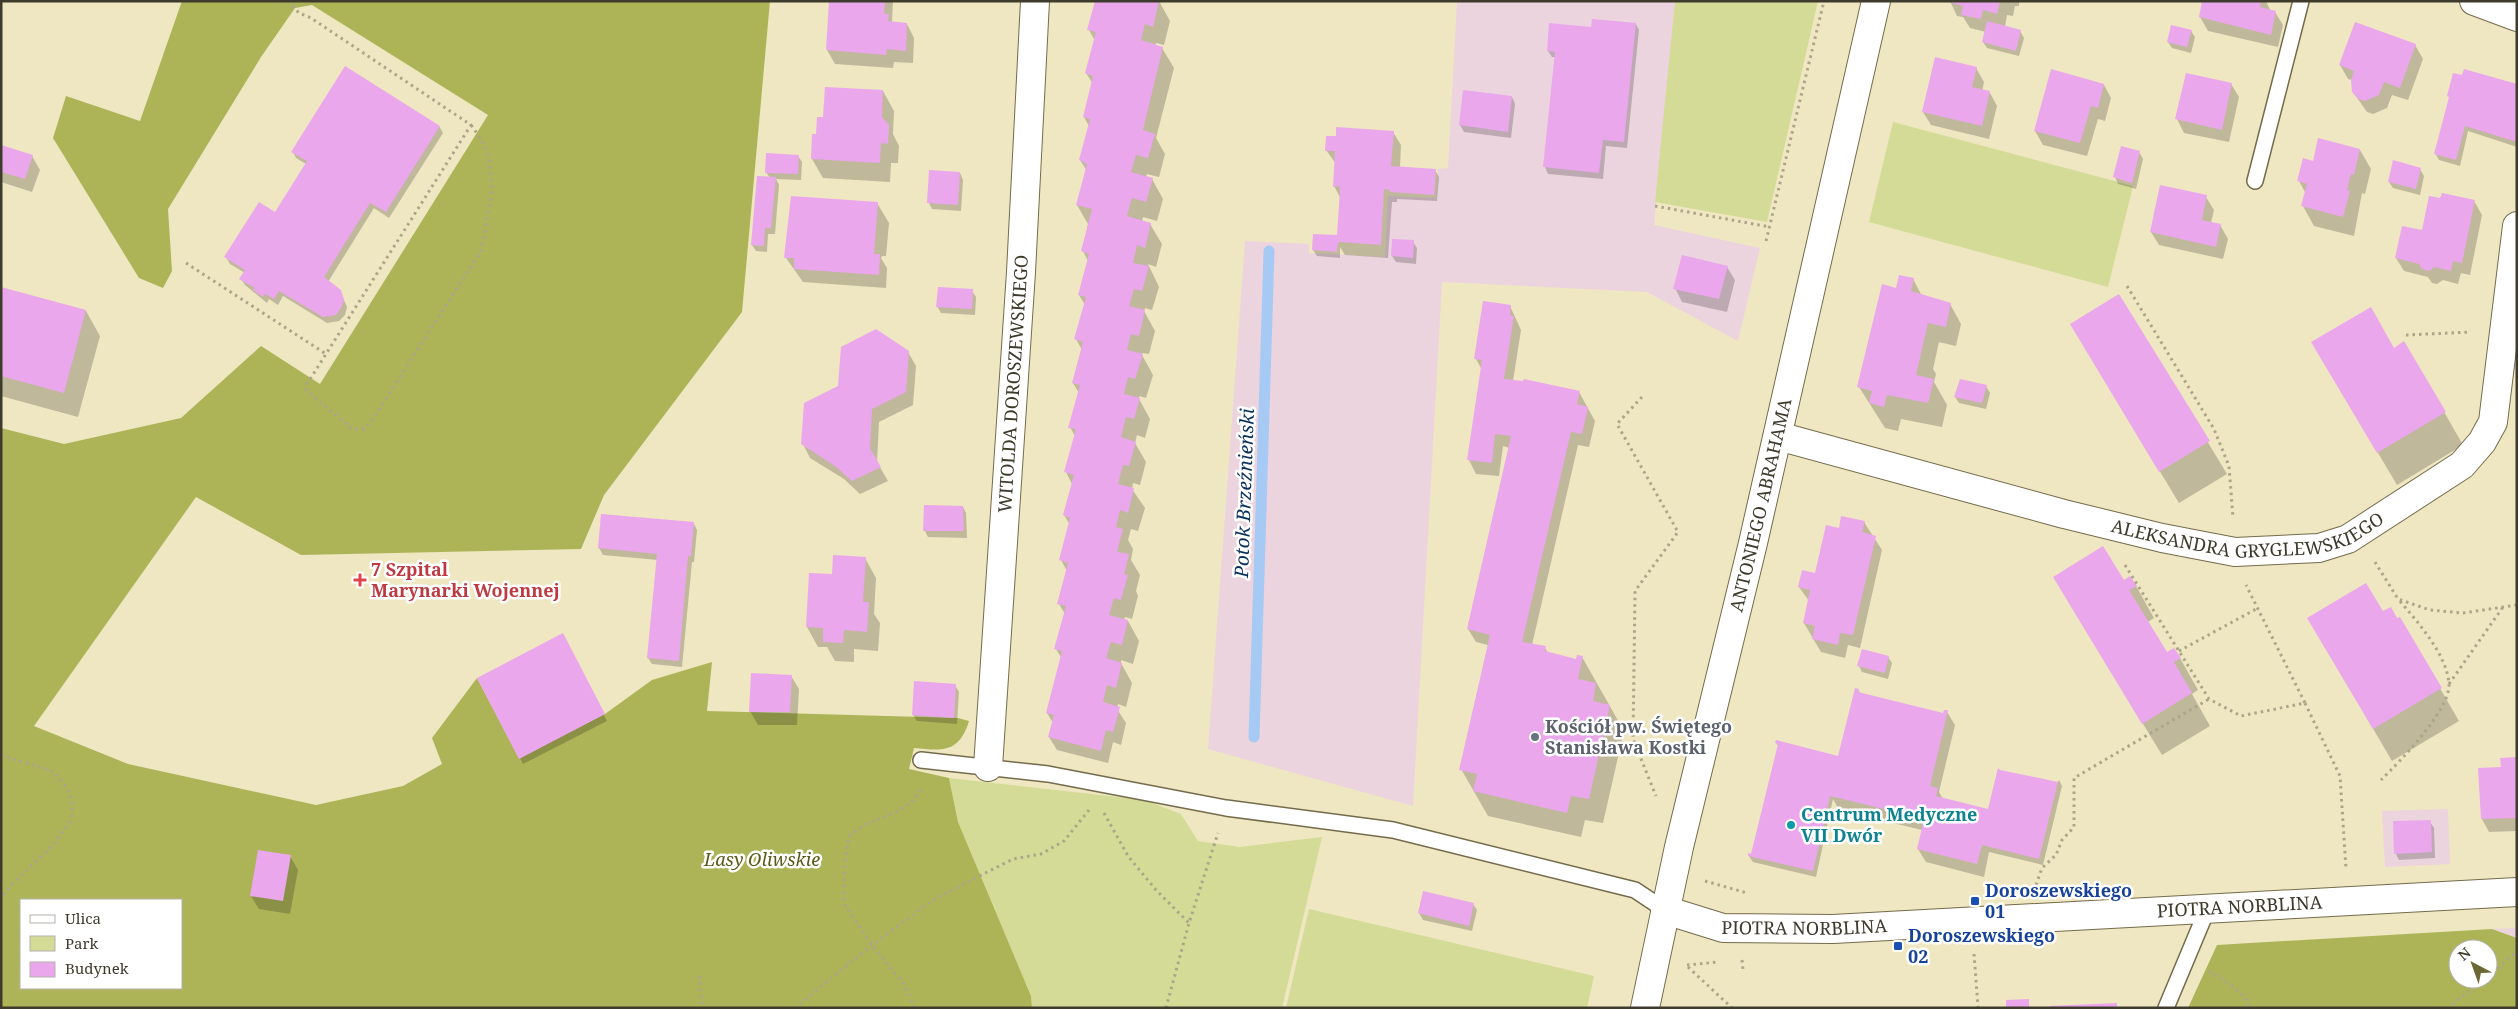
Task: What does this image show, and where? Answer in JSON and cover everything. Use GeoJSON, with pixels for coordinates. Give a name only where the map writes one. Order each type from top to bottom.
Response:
{"type":"FeatureCollection","features":[{"type":"Feature","properties":{"kind":"street","name":"WITOLDA DOROSZEWSKIEGO"},"geometry":{"type":"LineString","coordinates":[[988,767],[1022,272],[1035,1]]}},
{"type":"Feature","properties":{"kind":"street","name":"ANTONIEGO ABRAHAMA"},"geometry":{"type":"LineString","coordinates":[[1645,1008],[1665,910],[1778,436],[1876,1]]}},
{"type":"Feature","properties":{"kind":"street"},"geometry":{"type":"LineString","coordinates":[[2474,1],[2517,17]]}},
{"type":"Feature","properties":{"kind":"street","name":"ALEKSANDRA GRYGLEWSKIEGO"},"geometry":{"type":"LineString","coordinates":[[1778,436],[2064,514],[2162,538],[2235,552],[2319,548],[2348,539],[2357,534],[2462,465],[2482,442],[2493,422],[2517,226]]}},
{"type":"Feature","properties":{"kind":"street","name":"PIOTRA NORBLINA"},"geometry":{"type":"LineString","coordinates":[[1665,910],[1723,928],[1833,929],[2517,892]]}},
{"type":"Feature","properties":{"kind":"lane"},"geometry":{"type":"LineString","coordinates":[[2255,181],[2301,1]]}},
{"type":"Feature","properties":{"kind":"lane"},"geometry":{"type":"LineString","coordinates":[[921,760],[988,767],[1100,784],[1226,808],[1393,830],[1635,890],[1665,910]]}},
{"type":"Feature","properties":{"kind":"lane"},"geometry":{"type":"LineString","coordinates":[[2166,1008],[2207,910]]}},
{"type":"Feature","properties":{"kind":"path"},"geometry":{"type":"LineString","coordinates":[[288,1],[299,13],[311,18],[471,125],[482,139],[488,157],[492,192],[481,251],[371,422],[363,429],[352,429],[306,390],[307,384],[471,125]]}},
{"type":"Feature","properties":{"kind":"path"},"geometry":{"type":"LineString","coordinates":[[1766,241],[1824,1]]}},
{"type":"Feature","properties":{"kind":"path"},"geometry":{"type":"LineString","coordinates":[[1655,206],[1770,227]]}},
{"type":"Feature","properties":{"kind":"path"},"geometry":{"type":"LineString","coordinates":[[186,263],[326,354]]}},
{"type":"Feature","properties":{"kind":"path"},"geometry":{"type":"LineString","coordinates":[[2127,286],[2214,429],[2224,453],[2230,482],[2236,565],[2340,776],[2349,902]]}},
{"type":"Feature","properties":{"kind":"path"},"geometry":{"type":"LineString","coordinates":[[2406,335],[2505,331]]}},
{"type":"Feature","properties":{"kind":"path"},"geometry":{"type":"LineString","coordinates":[[1642,397],[1616,424],[1678,532],[1635,592],[1633,739],[1658,801]]}},
{"type":"Feature","properties":{"kind":"path"},"geometry":{"type":"LineString","coordinates":[[2357,534],[2398,599],[2428,634],[2440,657],[2449,685]]}},
{"type":"Feature","properties":{"kind":"path"},"geometry":{"type":"LineString","coordinates":[[2124,563],[2209,698],[2241,716],[2304,703]]}},
{"type":"Feature","properties":{"kind":"path"},"geometry":{"type":"LineString","coordinates":[[2398,599],[2430,610],[2463,613],[2517,605]]}},
{"type":"Feature","properties":{"kind":"path"},"geometry":{"type":"LineString","coordinates":[[2380,780],[2415,745],[2438,713],[2449,685],[2503,607]]}},
{"type":"Feature","properties":{"kind":"path"},"geometry":{"type":"LineString","coordinates":[[2179,651],[2258,608]]}},
{"type":"Feature","properties":{"kind":"path"},"geometry":{"type":"LineString","coordinates":[[2034,892],[2042,868],[2056,856],[2062,840],[2074,827],[2074,778],[2209,698]]}},
{"type":"Feature","properties":{"kind":"path"},"geometry":{"type":"LineString","coordinates":[[1,755],[54,772],[67,788],[73,805],[70,822],[53,845],[10,886],[1,898]]}},
{"type":"Feature","properties":{"kind":"path"},"geometry":{"type":"LineString","coordinates":[[915,1008],[904,984],[872,945],[844,904],[845,861],[849,836],[867,824],[894,814],[919,795],[937,762]]}},
{"type":"Feature","properties":{"kind":"path"},"geometry":{"type":"LineString","coordinates":[[795,1008],[872,945],[936,898],[1013,859],[1041,854],[1064,841],[1097,802],[1100,784]]}},
{"type":"Feature","properties":{"kind":"path"},"geometry":{"type":"LineString","coordinates":[[1097,802],[1128,856],[1156,890],[1189,923]]}},
{"type":"Feature","properties":{"kind":"path"},"geometry":{"type":"LineString","coordinates":[[1166,1008],[1189,923],[1226,808]]}},
{"type":"Feature","properties":{"kind":"path"},"geometry":{"type":"LineString","coordinates":[[1704,881],[1750,894]]}},
{"type":"Feature","properties":{"kind":"path"},"geometry":{"type":"LineString","coordinates":[[1974,951],[1978,1007]]}},
{"type":"Feature","properties":{"kind":"path"},"geometry":{"type":"LineString","coordinates":[[2498,968],[2517,951]]}},
{"type":"Feature","properties":{"kind":"path"},"geometry":{"type":"LineString","coordinates":[[2190,954],[2200,966],[2235,988],[2244,996],[2250,1008]]}},
{"type":"Feature","properties":{"kind":"path"},"geometry":{"type":"LineString","coordinates":[[1742,960],[1743,970]]}},
{"type":"Feature","properties":{"kind":"path"},"geometry":{"type":"LineString","coordinates":[[1686,965],[1732,1008]]}},
{"type":"Feature","properties":{"kind":"path"},"geometry":{"type":"LineString","coordinates":[[699,976],[702,1008]]}},
{"type":"Feature","properties":{"kind":"path"},"geometry":{"type":"LineString","coordinates":[[2447,1008],[2472,989]]}},
{"type":"Feature","properties":{"kind":"shaded area"},"geometry":{"type":"Polygon","coordinates":[[[1457,1],[1675,1],[1654,225],[1760,248],[1738,341],[1647,292],[1442,282],[1413,806],[1208,749],[1245,241],[1309,244],[1309,253],[1385,257],[1388,196],[1436,198],[1438,169],[1448,168],[1457,1]]]}},
{"type":"Feature","properties":{"kind":"shaded area"},"geometry":{"type":"Polygon","coordinates":[[[2448,809],[2450,864],[2385,867],[2382,811],[2448,809]]]}},
{"type":"Feature","properties":{"kind":"shaded area"},"geometry":{"type":"Polygon","coordinates":[[[2517,928],[2517,938],[2492,929],[2517,928]]]}},
{"type":"Feature","properties":{"kind":"green space","name":"Lasy Oliwskie"},"geometry":{"type":"Polygon","coordinates":[[[182,1],[770,1],[742,312],[604,495],[581,549],[301,555],[196,497],[34,726],[128,764],[316,805],[403,786],[442,764],[432,738],[477,678],[519,758],[605,714],[652,680],[712,662],[707,711],[958,718],[969,721],[960,739],[949,748],[933,750],[914,748],[909,769],[949,778],[958,822],[1031,996],[1032,1008],[1,1008],[1,428],[64,444],[181,418],[261,346],[320,384],[488,115],[312,5],[295,8],[261,57],[168,209],[172,271],[163,288],[139,278],[53,138],[66,96],[140,121],[182,1]]]}},
{"type":"Feature","properties":{"kind":"green space"},"geometry":{"type":"Polygon","coordinates":[[[1675,1],[1818,1],[1767,222],[1655,202],[1675,1]]]}},
{"type":"Feature","properties":{"kind":"green space"},"geometry":{"type":"Polygon","coordinates":[[[1893,122],[2133,186],[2108,287],[1869,222],[1893,122]]]}},
{"type":"Feature","properties":{"kind":"green space"},"geometry":{"type":"Polygon","coordinates":[[[949,778],[1144,800],[1181,814],[1198,841],[1240,847],[1322,837],[1282,1008],[1032,1008],[1031,996],[958,822],[949,778]]]}},
{"type":"Feature","properties":{"kind":"green space"},"geometry":{"type":"Polygon","coordinates":[[[1309,909],[1594,976],[1587,1008],[1286,1008],[1309,909]]]}},
{"type":"Feature","properties":{"kind":"green space"},"geometry":{"type":"Polygon","coordinates":[[[2492,929],[2517,938],[2517,1008],[2188,1008],[2217,945],[2492,929]]]}},
{"type":"Feature","properties":{"kind":"building"},"geometry":{"type":"Polygon","coordinates":[[[829,1],[885,1],[884,14],[889,14],[888,21],[907,23],[906,51],[887,49],[886,55],[826,50],[829,1]]]}},
{"type":"Feature","properties":{"kind":"building"},"geometry":{"type":"Polygon","coordinates":[[[1095,1],[1159,1],[1153,27],[1145,24],[1141,40],[1163,47],[1143,130],[1155,134],[1148,158],[1136,155],[1131,172],[1153,178],[1146,202],[1132,198],[1127,216],[1151,223],[1145,248],[1137,245],[1133,263],[1149,266],[1142,291],[1134,289],[1129,306],[1145,310],[1139,336],[1131,334],[1127,350],[1143,354],[1135,379],[1128,377],[1124,394],[1140,398],[1134,419],[1126,417],[1121,437],[1136,442],[1129,466],[1123,465],[1118,484],[1134,488],[1128,513],[1120,510],[1116,527],[1123,529],[1117,552],[1129,554],[1124,574],[1128,575],[1121,600],[1114,598],[1109,615],[1128,620],[1122,645],[1111,642],[1106,658],[1122,663],[1116,688],[1107,685],[1103,702],[1120,707],[1113,732],[1106,730],[1101,751],[1048,737],[1054,715],[1046,713],[1062,651],[1054,649],[1066,606],[1057,604],[1068,563],[1059,560],[1070,518],[1063,515],[1074,475],[1064,472],[1076,429],[1068,428],[1080,385],[1072,383],[1083,342],[1074,339],[1086,297],[1078,295],[1089,254],[1081,251],[1092,209],[1076,205],[1087,164],[1079,160],[1090,119],[1083,117],[1093,76],[1085,73],[1096,32],[1087,30],[1095,1]]]}},
{"type":"Feature","properties":{"kind":"building"},"geometry":{"type":"Polygon","coordinates":[[[1945,1],[2000,1],[1997,14],[1983,10],[1981,19],[1961,15],[1963,6],[1945,1]]]}},
{"type":"Feature","properties":{"kind":"building"},"geometry":{"type":"Polygon","coordinates":[[[2202,1],[2261,1],[2260,7],[2276,11],[2271,35],[2199,17],[2202,1]]]}},
{"type":"Feature","properties":{"kind":"building"},"geometry":{"type":"Polygon","coordinates":[[[1592,19],[1636,23],[1624,142],[1603,140],[1599,173],[1543,167],[1555,52],[1547,51],[1549,23],[1591,27],[1592,19]]]}},
{"type":"Feature","properties":{"kind":"building"},"geometry":{"type":"Polygon","coordinates":[[[1987,21],[2021,30],[2016,51],[1982,42],[1987,21]]]}},
{"type":"Feature","properties":{"kind":"building"},"geometry":{"type":"Polygon","coordinates":[[[2355,22],[2416,44],[2400,88],[2384,82],[2379,95],[2365,101],[2358,99],[2352,92],[2351,80],[2354,71],[2339,65],[2355,22]]]}},
{"type":"Feature","properties":{"kind":"building"},"geometry":{"type":"Polygon","coordinates":[[[2171,25],[2192,30],[2187,47],[2167,42],[2171,25]]]}},
{"type":"Feature","properties":{"kind":"building"},"geometry":{"type":"Polygon","coordinates":[[[1935,57],[1977,67],[1972,87],[1990,91],[1982,126],[1922,112],[1935,57]]]}},
{"type":"Feature","properties":{"kind":"building"},"geometry":{"type":"Polygon","coordinates":[[[345,66],[440,126],[386,212],[370,203],[324,277],[341,290],[344,300],[336,315],[323,317],[279,291],[274,299],[265,294],[263,297],[253,290],[255,288],[239,279],[245,270],[224,257],[259,202],[275,212],[307,161],[291,152],[345,66]]]}},
{"type":"Feature","properties":{"kind":"building"},"geometry":{"type":"Polygon","coordinates":[[[2051,69],[2104,84],[2098,108],[2091,106],[2080,143],[2034,131],[2051,69]]]}},
{"type":"Feature","properties":{"kind":"building"},"geometry":{"type":"Polygon","coordinates":[[[2464,69],[2517,84],[2517,142],[2465,126],[2456,160],[2434,154],[2449,97],[2447,96],[2453,73],[2462,75],[2464,69]]]}},
{"type":"Feature","properties":{"kind":"building"},"geometry":{"type":"Polygon","coordinates":[[[2186,73],[2232,83],[2222,130],[2175,119],[2186,73]]]}},
{"type":"Feature","properties":{"kind":"building"},"geometry":{"type":"Polygon","coordinates":[[[825,87],[883,90],[882,117],[889,125],[888,144],[881,143],[880,163],[811,159],[812,134],[816,134],[817,117],[823,117],[825,87]]]}},
{"type":"Feature","properties":{"kind":"building"},"geometry":{"type":"Polygon","coordinates":[[[1463,90],[1512,96],[1508,132],[1459,125],[1463,90]]]}},
{"type":"Feature","properties":{"kind":"building"},"geometry":{"type":"Polygon","coordinates":[[[1336,127],[1394,131],[1391,166],[1436,169],[1434,195],[1390,192],[1390,190],[1384,189],[1381,245],[1340,242],[1338,243],[1337,252],[1312,250],[1313,234],[1337,235],[1340,190],[1339,186],[1333,187],[1335,151],[1325,151],[1326,136],[1336,136],[1336,127]]]}},
{"type":"Feature","properties":{"kind":"building"},"geometry":{"type":"Polygon","coordinates":[[[2318,138],[2360,149],[2354,175],[2351,174],[2347,190],[2350,191],[2343,217],[2301,206],[2307,184],[2297,181],[2303,158],[2313,161],[2318,138]]]}},
{"type":"Feature","properties":{"kind":"building"},"geometry":{"type":"Polygon","coordinates":[[[1,145],[33,155],[25,179],[1,172],[1,145]]]}},
{"type":"Feature","properties":{"kind":"building"},"geometry":{"type":"Polygon","coordinates":[[[2121,146],[2140,151],[2132,183],[2113,177],[2121,146]]]}},
{"type":"Feature","properties":{"kind":"building"},"geometry":{"type":"Polygon","coordinates":[[[766,153],[799,155],[798,174],[765,173],[766,153]]]}},
{"type":"Feature","properties":{"kind":"building"},"geometry":{"type":"Polygon","coordinates":[[[2393,160],[2421,168],[2416,189],[2388,182],[2393,160]]]}},
{"type":"Feature","properties":{"kind":"building"},"geometry":{"type":"Polygon","coordinates":[[[929,170],[960,172],[958,205],[927,203],[929,170]]]}},
{"type":"Feature","properties":{"kind":"building"},"geometry":{"type":"Polygon","coordinates":[[[757,176],[776,177],[771,228],[765,228],[764,246],[751,245],[757,176]]]}},
{"type":"Feature","properties":{"kind":"building"},"geometry":{"type":"Polygon","coordinates":[[[2160,185],[2207,195],[2202,220],[2221,224],[2216,247],[2150,232],[2160,185]]]}},
{"type":"Feature","properties":{"kind":"building"},"geometry":{"type":"Polygon","coordinates":[[[2442,193],[2475,200],[2462,263],[2453,261],[2451,271],[2435,267],[2429,271],[2422,269],[2419,264],[2395,258],[2402,226],[2422,230],[2429,196],[2440,198],[2442,193]]]}},
{"type":"Feature","properties":{"kind":"building"},"geometry":{"type":"Polygon","coordinates":[[[791,196],[878,202],[874,254],[880,254],[879,275],[794,269],[794,258],[784,258],[791,196]]]}},
{"type":"Feature","properties":{"kind":"building"},"geometry":{"type":"Polygon","coordinates":[[[1392,239],[1414,240],[1413,258],[1391,256],[1392,239]]]}},
{"type":"Feature","properties":{"kind":"building"},"geometry":{"type":"Polygon","coordinates":[[[1682,255],[1728,266],[1719,299],[1673,289],[1682,255]]]}},
{"type":"Feature","properties":{"kind":"building"},"geometry":{"type":"Polygon","coordinates":[[[1899,275],[1914,278],[1911,291],[1951,303],[1946,327],[1928,323],[1916,375],[1934,379],[1928,403],[1887,395],[1884,407],[1869,403],[1872,391],[1857,387],[1882,284],[1896,288],[1899,275]]]}},
{"type":"Feature","properties":{"kind":"building"},"geometry":{"type":"Polygon","coordinates":[[[1,287],[86,310],[64,393],[1,376],[1,287]]]}},
{"type":"Feature","properties":{"kind":"building"},"geometry":{"type":"Polygon","coordinates":[[[938,287],[973,289],[972,309],[936,307],[938,287]]]}},
{"type":"Feature","properties":{"kind":"building"},"geometry":{"type":"Polygon","coordinates":[[[2119,294],[2210,441],[2159,472],[2070,324],[2119,294]]]}},
{"type":"Feature","properties":{"kind":"building"},"geometry":{"type":"Polygon","coordinates":[[[1483,301],[1511,305],[1510,315],[1514,316],[1504,379],[1523,381],[1524,379],[1580,391],[1577,404],[1588,407],[1582,434],[1571,432],[1522,642],[1546,646],[1545,651],[1576,659],[1577,655],[1583,656],[1578,679],[1596,683],[1593,701],[1610,705],[1589,799],[1571,796],[1567,813],[1473,791],[1477,774],[1459,770],[1490,635],[1467,629],[1511,436],[1495,434],[1492,463],[1467,460],[1482,360],[1474,359],[1483,301]]]}},
{"type":"Feature","properties":{"kind":"building"},"geometry":{"type":"Polygon","coordinates":[[[2371,307],[2394,348],[2404,341],[2446,412],[2377,453],[2311,342],[2371,307]]]}},
{"type":"Feature","properties":{"kind":"building"},"geometry":{"type":"Polygon","coordinates":[[[876,329],[909,351],[906,392],[872,409],[870,448],[881,467],[852,481],[835,466],[801,444],[804,403],[838,386],[841,347],[876,329]]]}},
{"type":"Feature","properties":{"kind":"building"},"geometry":{"type":"Polygon","coordinates":[[[1960,379],[1987,385],[1982,403],[1954,397],[1960,379]]]}},
{"type":"Feature","properties":{"kind":"building"},"geometry":{"type":"Polygon","coordinates":[[[924,505],[963,506],[964,531],[923,531],[924,505]]]}},
{"type":"Feature","properties":{"kind":"building"},"geometry":{"type":"Polygon","coordinates":[[[601,514],[694,522],[691,556],[688,556],[679,661],[647,658],[657,554],[598,548],[601,514]]]}},
{"type":"Feature","properties":{"kind":"building"},"geometry":{"type":"Polygon","coordinates":[[[1841,516],[1865,521],[1862,532],[1876,536],[1853,635],[1840,633],[1838,645],[1812,639],[1815,626],[1803,623],[1810,590],[1798,587],[1802,570],[1815,573],[1826,525],[1839,528],[1841,516]]]}},
{"type":"Feature","properties":{"kind":"building"},"geometry":{"type":"Polygon","coordinates":[[[2103,546],[2124,580],[2130,576],[2137,586],[2129,590],[2167,652],[2174,648],[2181,658],[2174,662],[2192,693],[2142,724],[2053,577],[2103,546]]]}},
{"type":"Feature","properties":{"kind":"building"},"geometry":{"type":"Polygon","coordinates":[[[833,555],[866,557],[863,602],[869,602],[867,632],[844,630],[843,643],[823,642],[823,628],[806,627],[809,573],[832,574],[833,555]]]}},
{"type":"Feature","properties":{"kind":"building"},"geometry":{"type":"Polygon","coordinates":[[[2366,583],[2383,611],[2391,607],[2397,618],[2400,617],[2442,688],[2373,729],[2307,618],[2366,583]]]}},
{"type":"Feature","properties":{"kind":"building"},"geometry":{"type":"Polygon","coordinates":[[[563,633],[605,714],[519,759],[477,678],[563,633]]]}},
{"type":"Feature","properties":{"kind":"building"},"geometry":{"type":"Polygon","coordinates":[[[1862,649],[1889,656],[1885,673],[1857,666],[1862,649]]]}},
{"type":"Feature","properties":{"kind":"building"},"geometry":{"type":"Polygon","coordinates":[[[751,673],[792,675],[790,712],[749,712],[751,673]]]}},
{"type":"Feature","properties":{"kind":"building"},"geometry":{"type":"Polygon","coordinates":[[[914,681],[956,684],[954,718],[912,715],[914,681]]]}},
{"type":"Feature","properties":{"kind":"building"},"geometry":{"type":"Polygon","coordinates":[[[1855,688],[1859,689],[1858,692],[1943,713],[1944,710],[1948,710],[1930,786],[1938,788],[1936,796],[1988,809],[1998,768],[2058,782],[2039,859],[1982,845],[1977,864],[1917,849],[1924,819],[1916,820],[1917,817],[1830,796],[1813,871],[1748,856],[1748,853],[1751,854],[1778,744],[1775,743],[1776,740],[1838,756],[1855,688]]]}},
{"type":"Feature","properties":{"kind":"building"},"geometry":{"type":"Polygon","coordinates":[[[2517,757],[2517,818],[2481,819],[2478,768],[2501,767],[2500,758],[2517,757]]]}},
{"type":"Feature","properties":{"kind":"building"},"geometry":{"type":"Polygon","coordinates":[[[2431,820],[2432,852],[2394,854],[2393,821],[2431,820]]]}},
{"type":"Feature","properties":{"kind":"building"},"geometry":{"type":"Polygon","coordinates":[[[258,850],[291,855],[283,901],[250,896],[258,850]]]}},
{"type":"Feature","properties":{"kind":"building"},"geometry":{"type":"Polygon","coordinates":[[[1423,891],[1474,903],[1469,926],[1418,913],[1423,891]]]}},
{"type":"Feature","properties":{"kind":"building"},"geometry":{"type":"Polygon","coordinates":[[[2029,999],[2029,1008],[2006,1008],[2006,1000],[2029,999]]]}},
{"type":"Feature","properties":{"kind":"building"},"geometry":{"type":"Polygon","coordinates":[[[2117,1003],[2117,1008],[2050,1008],[2050,1006],[2117,1003]]]}},
{"type":"Feature","properties":{"kind":"waterway","name":"Potok Brzeźnieński"},"geometry":{"type":"LineString","coordinates":[[1254,737],[1269,251]]}},
{"type":"Feature","properties":{"kind":"place","name":"7 Szpital Marynarki Wojennej"},"geometry":{"type":"Point","coordinates":[360,580]}},
{"type":"Feature","properties":{"kind":"place","name":"Kościół pw. Świętego Stanisława Kostki"},"geometry":{"type":"Point","coordinates":[1535,737]}},
{"type":"Feature","properties":{"kind":"place","name":"Centrum Medyczne VII Dwór"},"geometry":{"type":"Point","coordinates":[1791,825]}},
{"type":"Feature","properties":{"kind":"place","name":"Doroszewskiego 01"},"geometry":{"type":"Point","coordinates":[1975,901]}},
{"type":"Feature","properties":{"kind":"place","name":"Doroszewskiego 02"},"geometry":{"type":"Point","coordinates":[1898,946]}}]}
